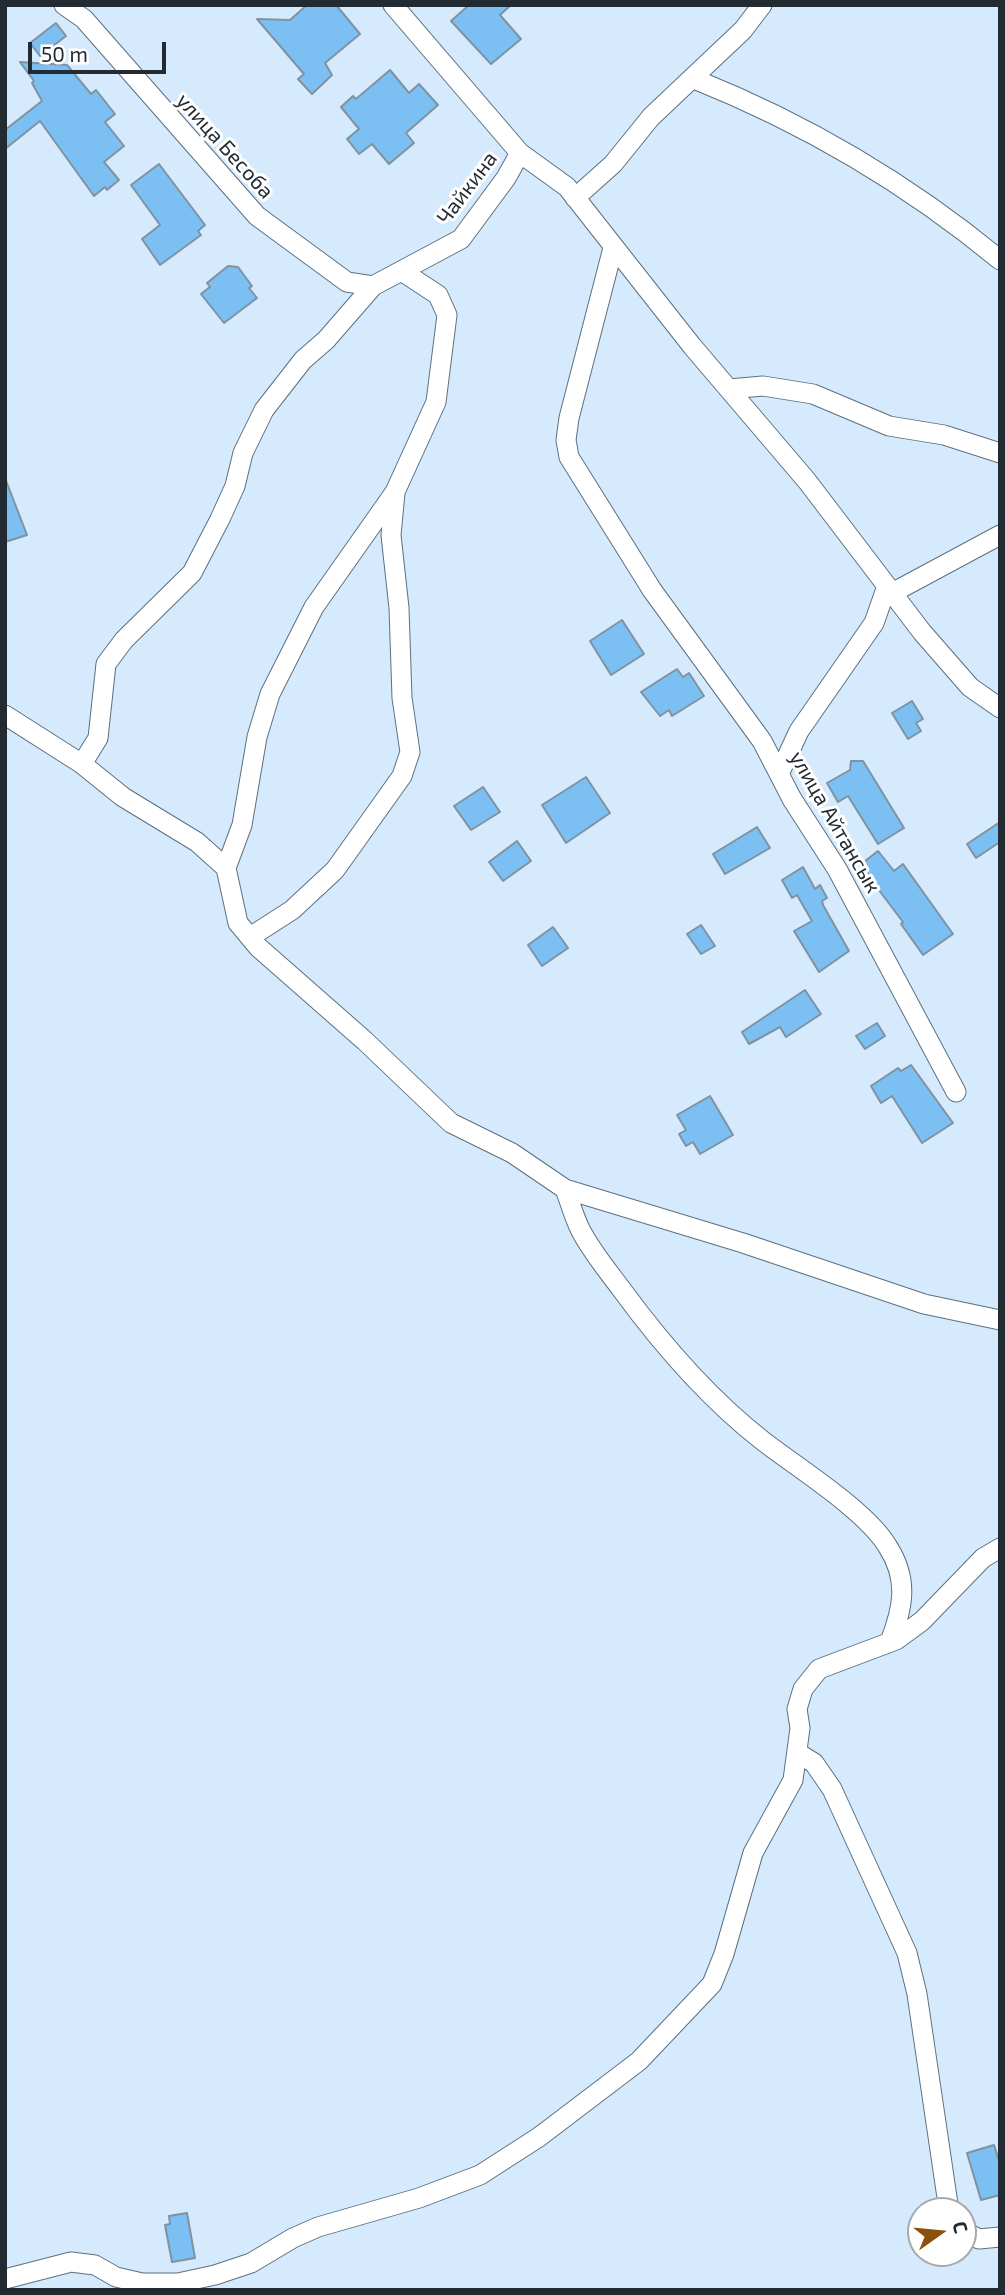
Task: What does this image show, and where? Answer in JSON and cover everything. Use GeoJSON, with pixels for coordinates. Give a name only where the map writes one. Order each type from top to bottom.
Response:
{"type":"FeatureCollection","features":[{"type":"Feature","properties":{"kind":"street","name":"улица Бесоба"},"geometry":{"type":"LineString","coordinates":[[64,5],[84,19],[257,216],[347,282],[373,286]]}},
{"type":"Feature","properties":{"kind":"street"},"geometry":{"type":"LineString","coordinates":[[393,5],[520,153],[567,187],[613,248],[807,481],[890,590],[970,687],[996,708]]}},
{"type":"Feature","properties":{"kind":"street"},"geometry":{"type":"LineString","coordinates":[[575,198],[613,163],[651,117],[743,30],[762,5]]}},
{"type":"Feature","properties":{"kind":"street"},"geometry":{"type":"LineString","coordinates":[[694,79],[802,129],[890,179],[953,221],[1000,260]]}},
{"type":"Feature","properties":{"kind":"street","name":"Чайкина"},"geometry":{"type":"LineString","coordinates":[[373,286],[461,239],[506,178],[520,153]]}},
{"type":"Feature","properties":{"kind":"street","name":"улица Айтансык"},"geometry":{"type":"LineString","coordinates":[[613,248],[566,440],[569,457],[652,590],[762,741],[837,869],[956,1092]]}},
{"type":"Feature","properties":{"kind":"street"},"geometry":{"type":"LineString","coordinates":[[403,272],[438,295],[447,315],[436,402],[395,492],[314,607],[270,694],[257,737],[242,825],[226,868],[238,923],[451,1122],[512,1153],[565,1189],[743,1243],[924,1304],[1000,1320]]}},
{"type":"Feature","properties":{"kind":"street"},"geometry":{"type":"LineString","coordinates":[[82,764],[98,738],[106,664],[124,640],[192,573],[235,486],[243,453],[264,410],[303,360],[326,340],[373,286]]}},
{"type":"Feature","properties":{"kind":"street"},"geometry":{"type":"LineString","coordinates":[[729,390],[762,386],[813,394],[889,426],[944,435],[1000,453]]}},
{"type":"Feature","properties":{"kind":"street"},"geometry":{"type":"LineString","coordinates":[[250,937],[292,911],[335,870],[402,776],[411,752],[402,698],[399,608],[391,536],[395,492]]}},
{"type":"Feature","properties":{"kind":"street"},"geometry":{"type":"LineString","coordinates":[[779,774],[799,731],[874,623],[890,590],[1000,535]]}},
{"type":"Feature","properties":{"kind":"street"},"geometry":{"type":"LineString","coordinates":[[5,715],[82,764],[123,797],[197,842],[226,868]]}},
{"type":"Feature","properties":{"kind":"street"},"geometry":{"type":"LineString","coordinates":[[565,1189],[580,1229],[609,1272],[655,1335],[692,1377],[744,1426],[862,1517],[888,1546],[903,1582],[903,1603],[890,1642]]}},
{"type":"Feature","properties":{"kind":"street"},"geometry":{"type":"LineString","coordinates":[[5,2279],[71,2262],[95,2266],[116,2277],[142,2283],[178,2283],[215,2275],[251,2263],[293,2238],[318,2227],[419,2198],[480,2175],[539,2137],[639,2061],[712,1984],[724,1954],[753,1853],[793,1780],[798,1753],[797,1709],[803,1689],[819,1670],[890,1642],[922,1621],[983,1558],[1000,1548]]}},
{"type":"Feature","properties":{"kind":"street"},"geometry":{"type":"LineString","coordinates":[[798,1753],[814,1763],[832,1789],[907,1953],[917,1994],[947,2197]]}},
{"type":"Feature","properties":{"kind":"street"},"geometry":{"type":"LineString","coordinates":[[977,2238],[1000,2237]]}},
{"type":"Feature","properties":{"kind":"building"},"geometry":{"type":"Polygon","coordinates":[[[307,5],[336,5],[360,34],[325,63],[332,75],[312,94],[298,79],[304,74],[257,19],[290,20],[307,5]]]}},
{"type":"Feature","properties":{"kind":"building"},"geometry":{"type":"Polygon","coordinates":[[[469,5],[511,5],[500,15],[521,39],[491,64],[451,21],[469,5]]]}},
{"type":"Feature","properties":{"kind":"building"},"geometry":{"type":"Polygon","coordinates":[[[56,23],[66,36],[40,56],[30,43],[56,23]]]}},
{"type":"Feature","properties":{"kind":"building"},"geometry":{"type":"Polygon","coordinates":[[[20,62],[67,65],[91,94],[96,90],[115,114],[105,122],[124,146],[104,162],[119,180],[107,190],[105,187],[94,196],[40,121],[5,149],[5,130],[42,101],[32,83],[34,81],[20,62]]]}},
{"type":"Feature","properties":{"kind":"building"},"geometry":{"type":"Polygon","coordinates":[[[390,70],[409,93],[419,84],[438,105],[406,133],[414,143],[389,164],[372,144],[359,154],[347,139],[359,129],[341,107],[353,96],[356,99],[390,70]]]}},
{"type":"Feature","properties":{"kind":"building"},"geometry":{"type":"Polygon","coordinates":[[[159,164],[205,225],[198,231],[201,235],[160,265],[142,239],[160,225],[131,185],[159,164]]]}},
{"type":"Feature","properties":{"kind":"building"},"geometry":{"type":"Polygon","coordinates":[[[228,266],[238,267],[257,298],[224,323],[201,294],[210,287],[207,283],[228,266]]]}},
{"type":"Feature","properties":{"kind":"building"},"geometry":{"type":"Polygon","coordinates":[[[5,478],[27,535],[5,542],[5,478]]]}},
{"type":"Feature","properties":{"kind":"building"},"geometry":{"type":"Polygon","coordinates":[[[622,620],[644,654],[611,675],[590,641],[622,620]]]}},
{"type":"Feature","properties":{"kind":"building"},"geometry":{"type":"Polygon","coordinates":[[[677,669],[683,677],[689,673],[704,696],[672,716],[669,710],[660,716],[641,692],[677,669]]]}},
{"type":"Feature","properties":{"kind":"building"},"geometry":{"type":"Polygon","coordinates":[[[912,701],[923,719],[916,723],[921,731],[908,739],[892,713],[912,701]]]}},
{"type":"Feature","properties":{"kind":"building"},"geometry":{"type":"Polygon","coordinates":[[[851,761],[863,761],[904,828],[878,844],[848,796],[838,802],[827,783],[850,770],[851,761]]]}},
{"type":"Feature","properties":{"kind":"building"},"geometry":{"type":"Polygon","coordinates":[[[586,777],[610,813],[566,843],[542,805],[586,777]]]}},
{"type":"Feature","properties":{"kind":"building"},"geometry":{"type":"Polygon","coordinates":[[[483,787],[500,812],[471,830],[454,806],[483,787]]]}},
{"type":"Feature","properties":{"kind":"building"},"geometry":{"type":"Polygon","coordinates":[[[1000,822],[1000,842],[976,858],[967,844],[1000,822]]]}},
{"type":"Feature","properties":{"kind":"building"},"geometry":{"type":"Polygon","coordinates":[[[757,827],[770,848],[725,874],[713,854],[757,827]]]}},
{"type":"Feature","properties":{"kind":"building"},"geometry":{"type":"Polygon","coordinates":[[[517,841],[531,861],[503,881],[489,862],[517,841]]]}},
{"type":"Feature","properties":{"kind":"building"},"geometry":{"type":"Polygon","coordinates":[[[878,851],[894,871],[903,864],[953,934],[923,955],[901,924],[903,922],[860,865],[878,851]]]}},
{"type":"Feature","properties":{"kind":"building"},"geometry":{"type":"Polygon","coordinates":[[[803,867],[815,889],[820,885],[827,898],[822,901],[823,905],[849,951],[819,972],[794,931],[812,921],[797,895],[792,898],[782,880],[803,867]]]}},
{"type":"Feature","properties":{"kind":"building"},"geometry":{"type":"Polygon","coordinates":[[[701,925],[715,946],[701,954],[687,934],[701,925]]]}},
{"type":"Feature","properties":{"kind":"building"},"geometry":{"type":"Polygon","coordinates":[[[553,927],[568,948],[542,966],[528,945],[553,927]]]}},
{"type":"Feature","properties":{"kind":"building"},"geometry":{"type":"Polygon","coordinates":[[[805,990],[821,1014],[786,1037],[780,1027],[749,1044],[742,1032],[805,990]]]}},
{"type":"Feature","properties":{"kind":"building"},"geometry":{"type":"Polygon","coordinates":[[[877,1023],[885,1036],[865,1049],[856,1036],[877,1023]]]}},
{"type":"Feature","properties":{"kind":"building"},"geometry":{"type":"Polygon","coordinates":[[[911,1065],[953,1123],[922,1143],[892,1096],[881,1103],[871,1086],[898,1068],[901,1071],[911,1065]]]}},
{"type":"Feature","properties":{"kind":"building"},"geometry":{"type":"Polygon","coordinates":[[[710,1096],[733,1135],[700,1154],[693,1142],[686,1146],[679,1134],[686,1130],[677,1115],[710,1096]]]}},
{"type":"Feature","properties":{"kind":"building"},"geometry":{"type":"Polygon","coordinates":[[[994,2145],[1000,2164],[1000,2195],[981,2200],[967,2153],[994,2145]]]}},
{"type":"Feature","properties":{"kind":"building"},"geometry":{"type":"Polygon","coordinates":[[[187,2213],[195,2258],[172,2262],[165,2225],[170,2224],[169,2216],[187,2213]]]}}]}
